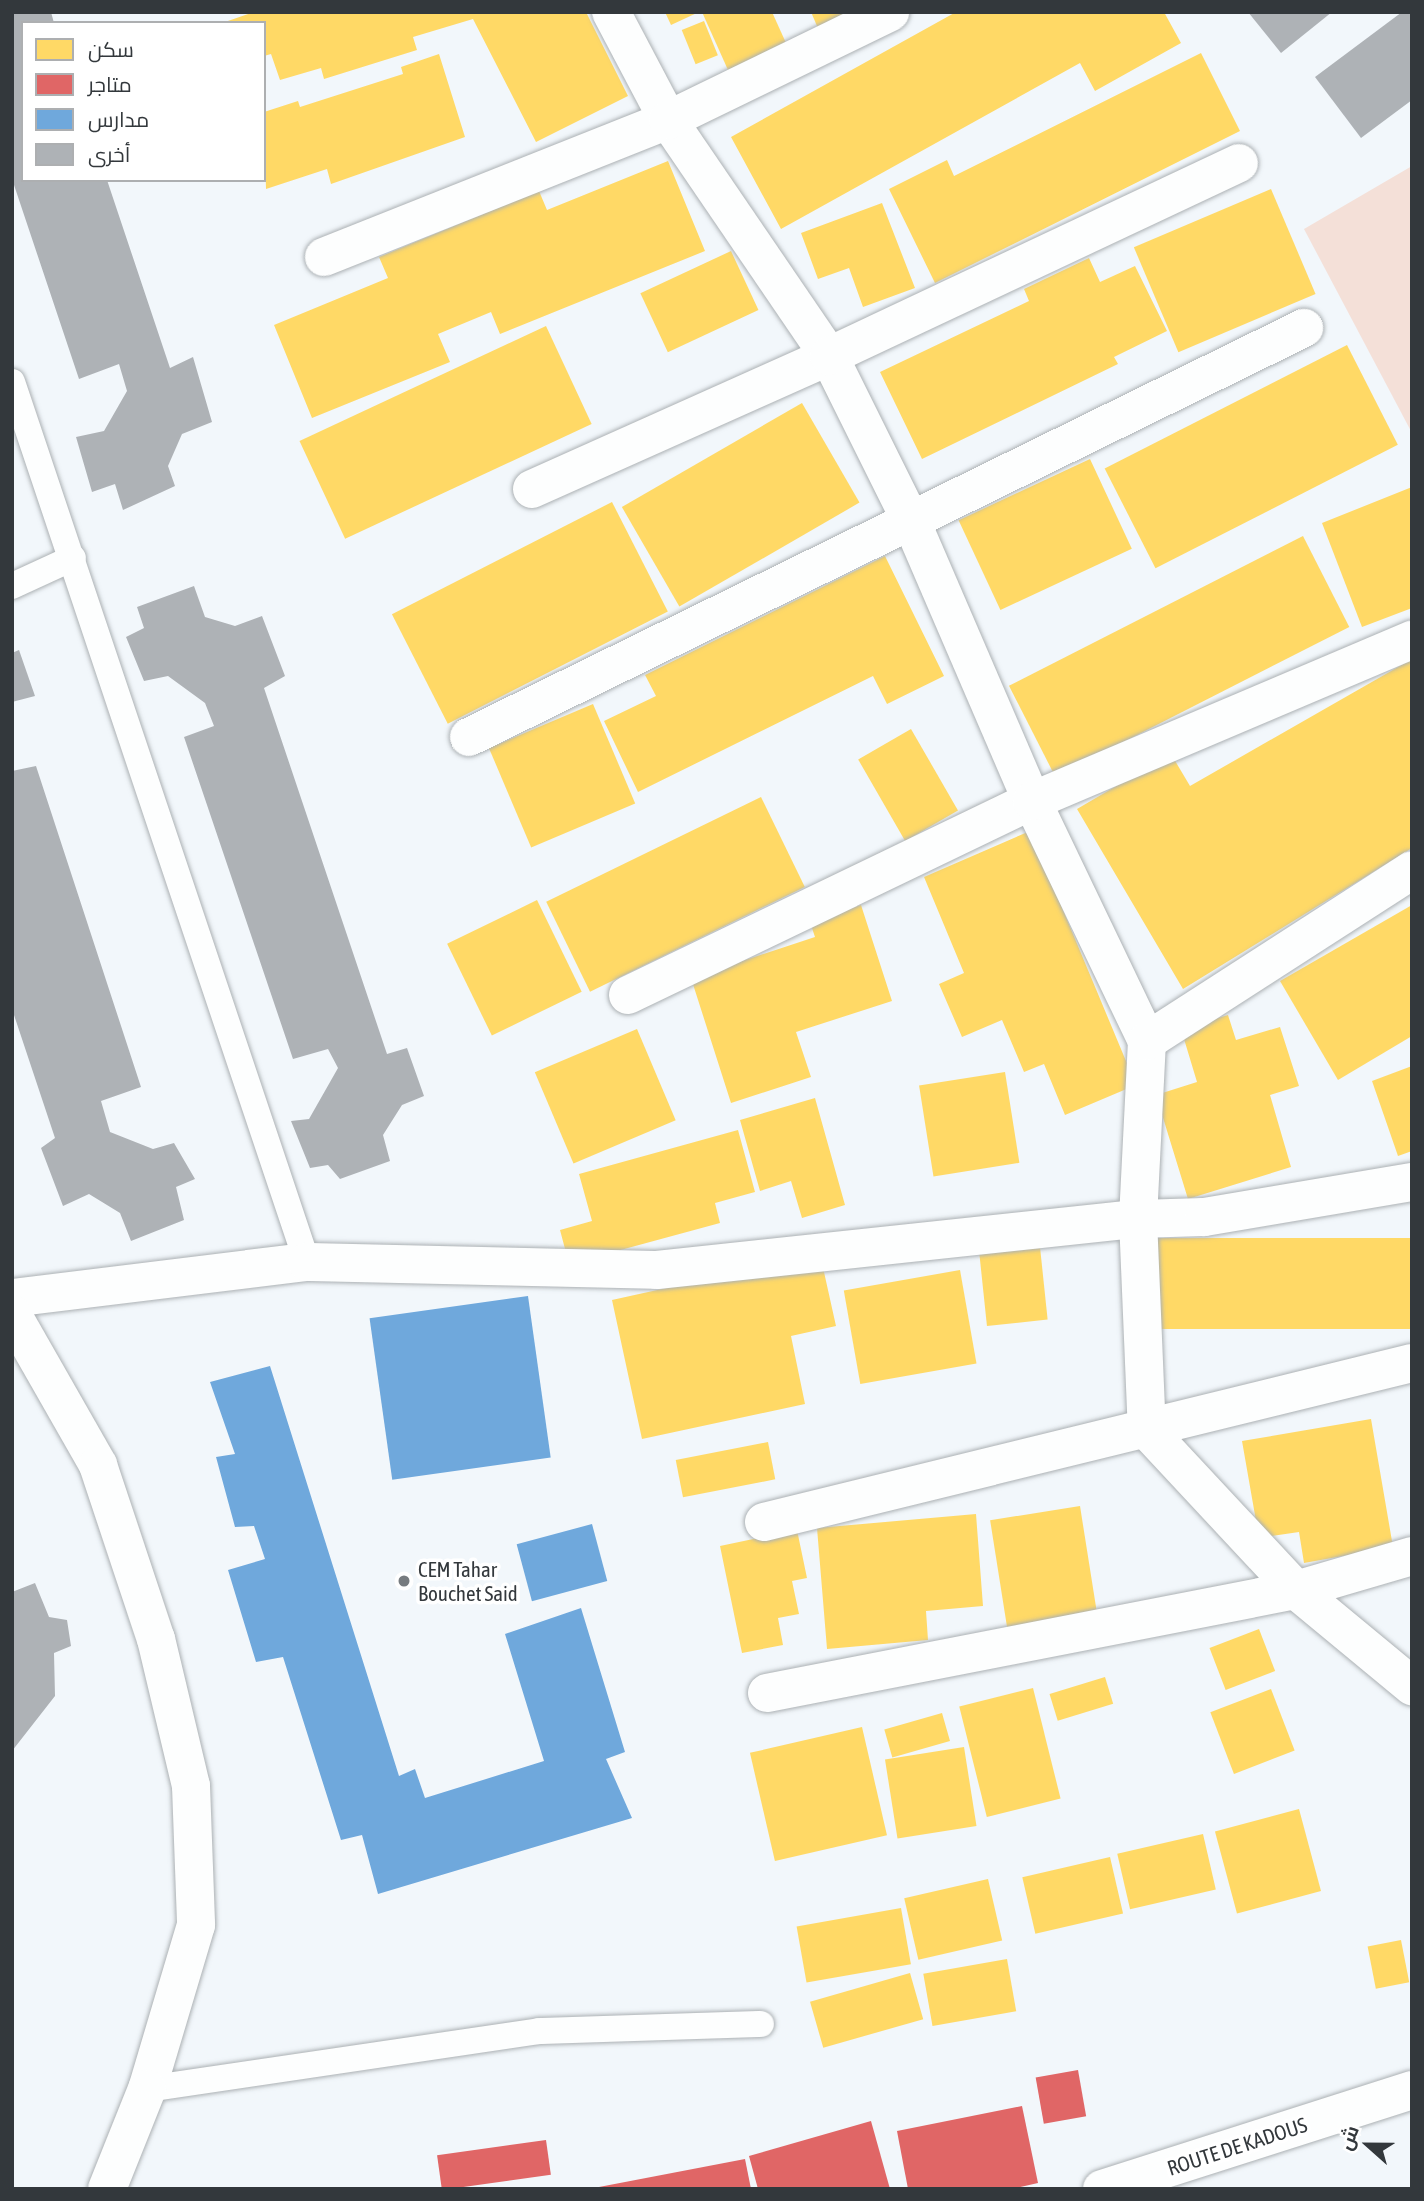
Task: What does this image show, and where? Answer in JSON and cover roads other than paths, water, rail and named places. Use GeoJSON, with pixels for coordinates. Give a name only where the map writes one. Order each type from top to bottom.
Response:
{"type":"FeatureCollection","features":[{"type":"Feature","properties":{"kind":"street"},"geometry":{"type":"LineString","coordinates":[[611,12],[668,120],[829,356],[912,523],[1032,801],[1147,1041],[1138,1219],[1147,1430],[1296,1590],[1412,1686]]}},
{"type":"Feature","properties":{"kind":"street"},"geometry":{"type":"LineString","coordinates":[[324,257],[668,120],[890,12]]}},
{"type":"Feature","properties":{"kind":"street"},"geometry":{"type":"LineString","coordinates":[[532,489],[829,356],[1239,163]]}},
{"type":"Feature","properties":{"kind":"street"},"geometry":{"type":"LineString","coordinates":[[469,737],[912,523],[1304,328]]}},
{"type":"Feature","properties":{"kind":"street"},"geometry":{"type":"LineString","coordinates":[[628,995],[1032,801],[1412,640]]}},
{"type":"Feature","properties":{"kind":"street"},"geometry":{"type":"LineString","coordinates":[[1147,1041],[1412,870]]}},
{"type":"Feature","properties":{"kind":"street"},"geometry":{"type":"LineString","coordinates":[[12,1298],[307,1262],[657,1270],[1138,1219],[1204,1217],[1412,1182]]}},
{"type":"Feature","properties":{"kind":"street"},"geometry":{"type":"LineString","coordinates":[[12,1314],[98,1465],[156,1639],[191,1786],[196,1925],[148,2089],[107,2189]]}},
{"type":"Feature","properties":{"kind":"street"},"geometry":{"type":"LineString","coordinates":[[764,1522],[1412,1363]]}},
{"type":"Feature","properties":{"kind":"street"},"geometry":{"type":"LineString","coordinates":[[766,1693],[1296,1590],[1412,1556]]}},
{"type":"Feature","properties":{"kind":"street","name":"ROUTE DE KADOUS"},"geometry":{"type":"LineString","coordinates":[[1102,2189],[1412,2090]]}},
{"type":"Feature","properties":{"kind":"lane"},"geometry":{"type":"LineString","coordinates":[[12,382],[307,1262]]}},
{"type":"Feature","properties":{"kind":"lane"},"geometry":{"type":"LineString","coordinates":[[12,586],[73,558]]}},
{"type":"Feature","properties":{"kind":"lane"},"geometry":{"type":"LineString","coordinates":[[148,2089],[538,2031],[761,2024]]}},
{"type":"Feature","properties":{"kind":"place","name":"CEM Tahar Bouchet Said"},"geometry":{"type":"Point","coordinates":[404,1581]}}]}
